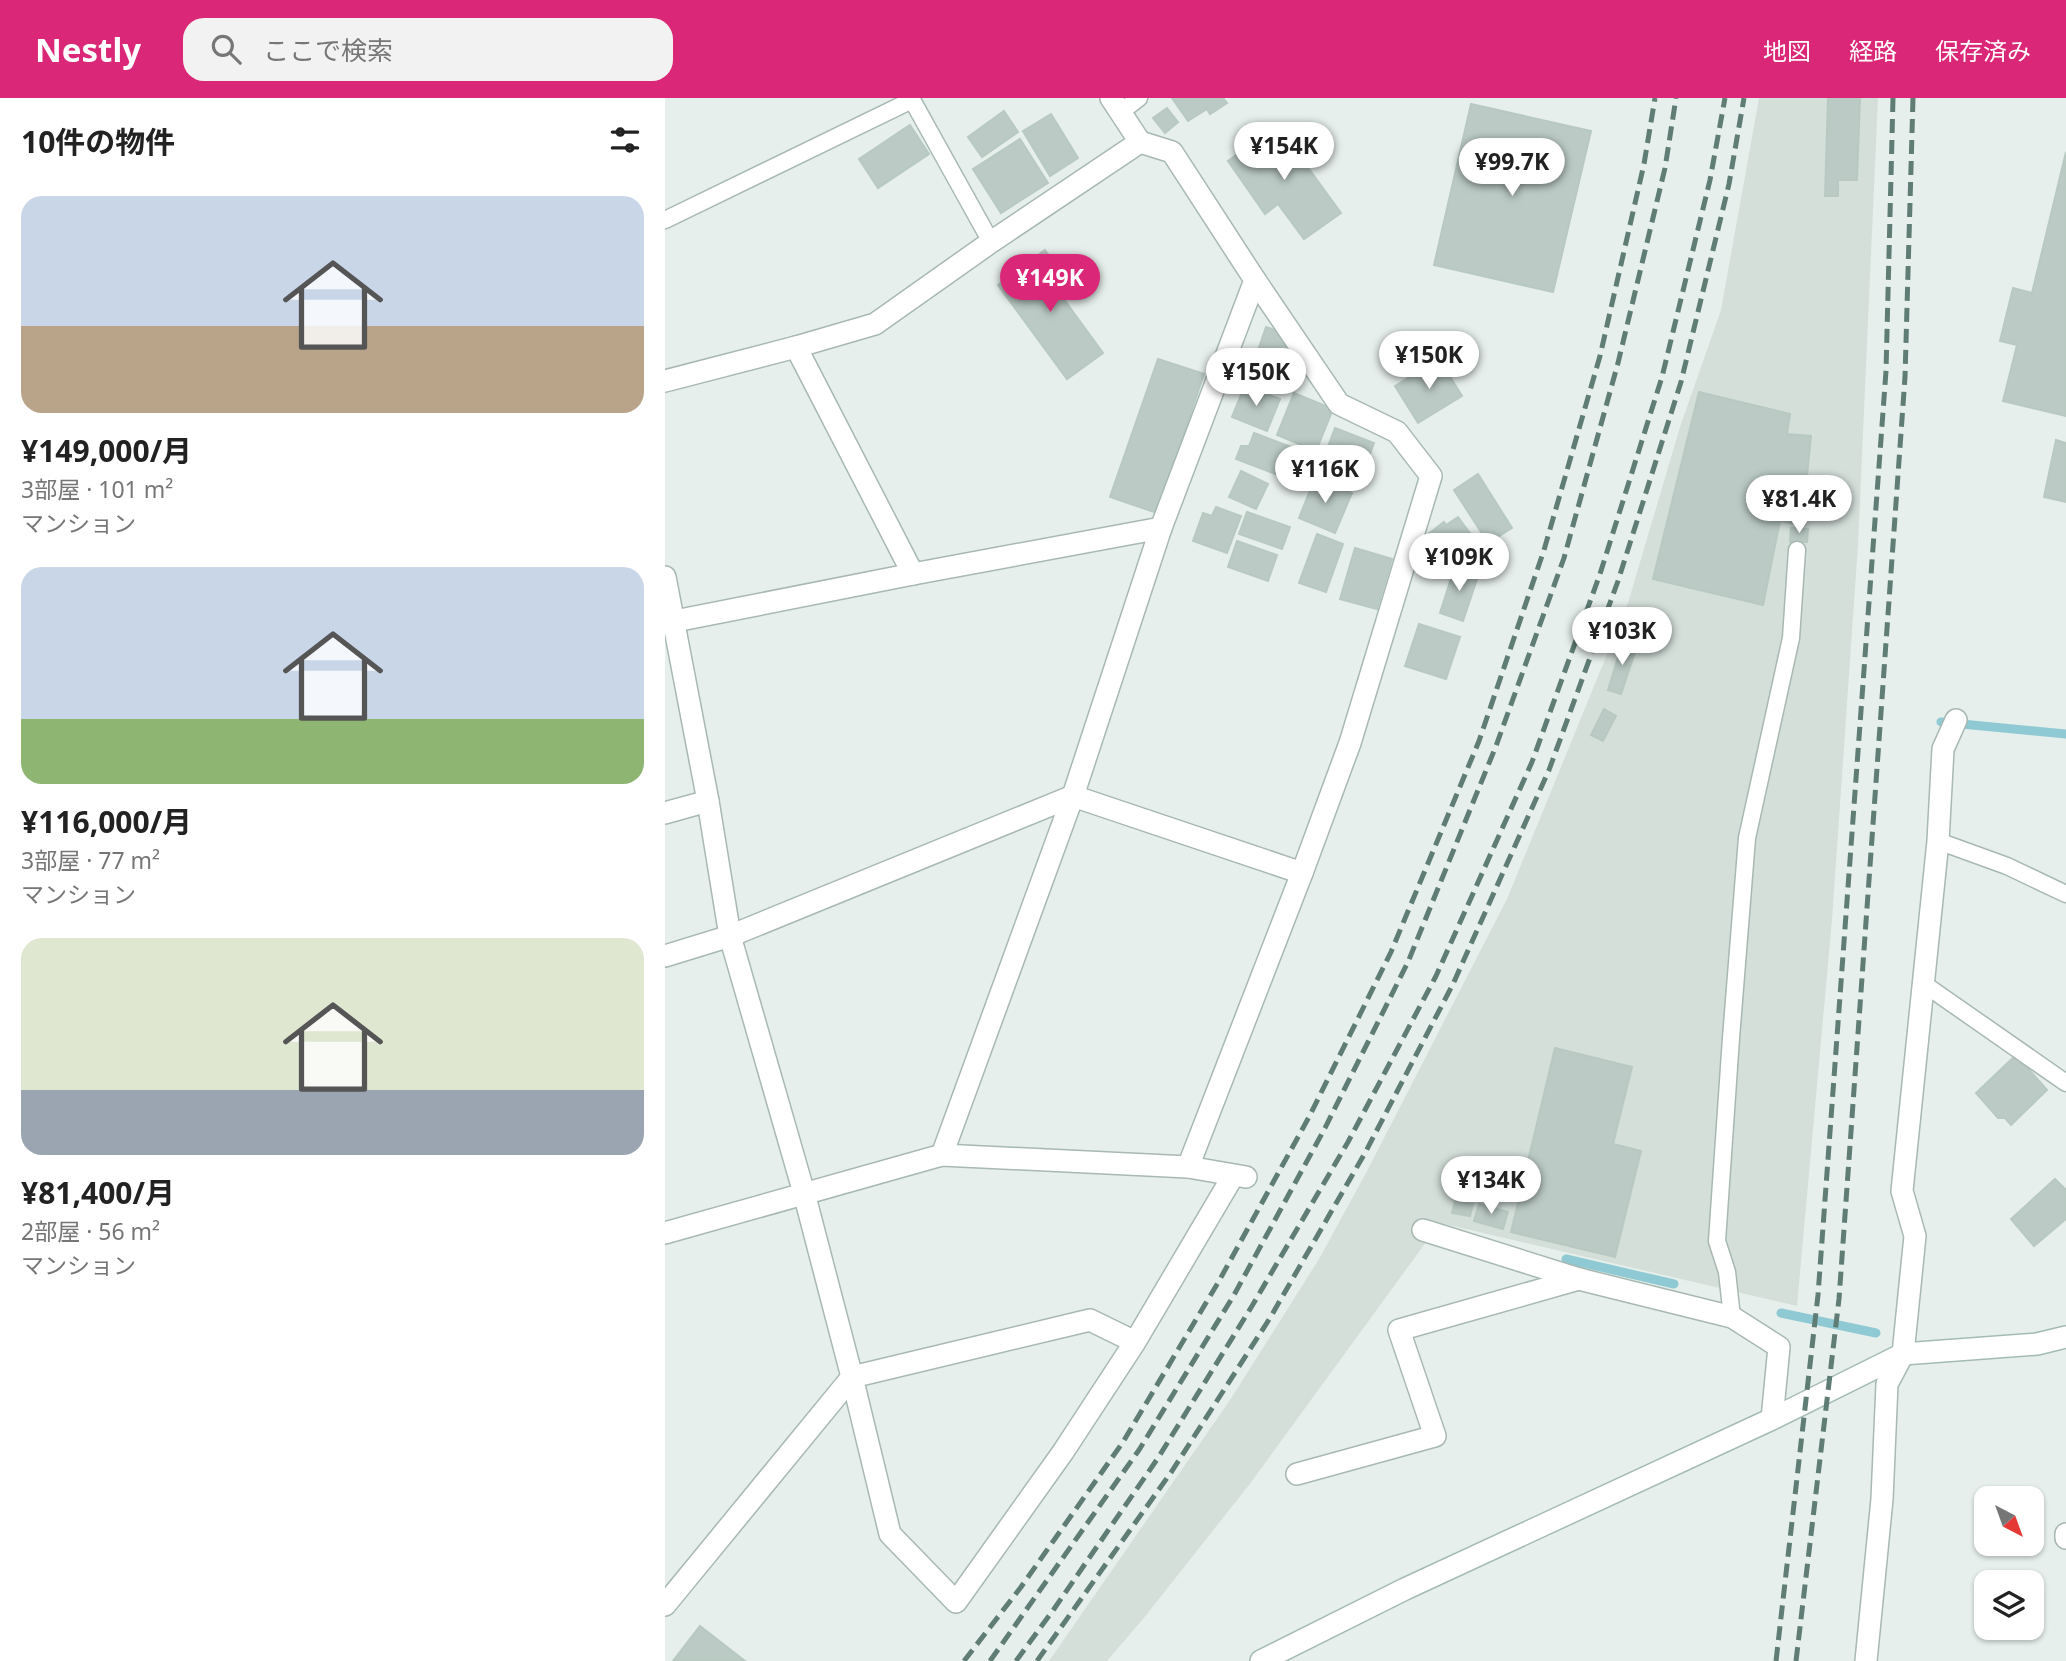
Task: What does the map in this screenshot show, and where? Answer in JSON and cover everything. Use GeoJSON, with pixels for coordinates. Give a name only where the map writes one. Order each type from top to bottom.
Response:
{"type":"FeatureCollection","features":[{"type":"Feature","properties":{"kind":"street"},"geometry":{"type":"LineString","coordinates":[[1116,105],[1140,142],[1172,152],[1339,404],[1397,432],[1431,476],[1350,743],[1188,1167]]}},
{"type":"Feature","properties":{"kind":"street"},"geometry":{"type":"LineString","coordinates":[[665,380],[874,324],[1140,142]]}},
{"type":"Feature","properties":{"kind":"street"},"geometry":{"type":"LineString","coordinates":[[942,1155],[1073,796],[1161,528],[1255,280]]}},
{"type":"Feature","properties":{"kind":"street"},"geometry":{"type":"LineString","coordinates":[[796,346],[913,574]]}},
{"type":"Feature","properties":{"kind":"street"},"geometry":{"type":"LineString","coordinates":[[669,622],[1161,528]]}},
{"type":"Feature","properties":{"kind":"street"},"geometry":{"type":"LineString","coordinates":[[665,577],[669,622],[708,801],[730,936],[804,1193],[890,1534],[956,1602],[1063,1452],[1240,1176],[1188,1167],[942,1155],[804,1193],[665,1233]]}},
{"type":"Feature","properties":{"kind":"street"},"geometry":{"type":"LineString","coordinates":[[1866,1661],[1882,1499],[1887,1384],[1903,1354],[1916,1236],[1902,1191],[1938,841],[1943,749],[1956,720]]}},
{"type":"Feature","properties":{"kind":"street"},"geometry":{"type":"LineString","coordinates":[[665,956],[730,936],[1073,796],[1302,873]]}},
{"type":"Feature","properties":{"kind":"street"},"geometry":{"type":"LineString","coordinates":[[665,813],[708,801]]}},
{"type":"Feature","properties":{"kind":"street"},"geometry":{"type":"LineString","coordinates":[[1423,1230],[1579,1279],[1732,1317],[1779,1347],[1772,1419]]}},
{"type":"Feature","properties":{"kind":"street"},"geometry":{"type":"LineString","coordinates":[[1297,1474],[1435,1436],[1399,1330],[1579,1279]]}},
{"type":"Feature","properties":{"kind":"street"},"geometry":{"type":"LineString","coordinates":[[665,1605],[852,1377],[1090,1320],[1135,1342]]}},
{"type":"Feature","properties":{"kind":"street"},"geometry":{"type":"LineString","coordinates":[[1261,1661],[1405,1589],[1772,1419],[1903,1354],[2037,1344],[2066,1337]]}},
{"type":"Feature","properties":{"kind":"lane"},"geometry":{"type":"LineString","coordinates":[[1116,105],[1139,98]]}},
{"type":"Feature","properties":{"kind":"lane"},"geometry":{"type":"LineString","coordinates":[[665,220],[911,99],[991,242]]}},
{"type":"Feature","properties":{"kind":"lane"},"geometry":{"type":"LineString","coordinates":[[1732,1317],[1727,1272],[1717,1241],[1747,838],[1791,638],[1797,550]]}},
{"type":"Feature","properties":{"kind":"lane"},"geometry":{"type":"LineString","coordinates":[[1938,841],[2007,866],[2066,894]]}},
{"type":"Feature","properties":{"kind":"lane"},"geometry":{"type":"LineString","coordinates":[[1924,984],[2066,1083]]}},
{"type":"Feature","properties":{"kind":"shaded area"},"geometry":{"type":"Polygon","coordinates":[[[1759,98],[1878,98],[1858,545],[1832,920],[1797,1306],[1440,1223],[1249,1485],[1107,1661],[1049,1661],[1230,1400],[1319,1259],[1507,899],[1628,603],[1680,427],[1721,310],[1759,98]]]}},
{"type":"Feature","properties":{"kind":"building"},"geometry":{"type":"Polygon","coordinates":[[[1172,98],[1223,98],[1227,103],[1210,114],[1207,109],[1188,121],[1172,98]]]}},
{"type":"Feature","properties":{"kind":"building"},"geometry":{"type":"Polygon","coordinates":[[[1828,98],[1860,98],[1857,180],[1838,180],[1838,196],[1825,196],[1828,98]]]}},
{"type":"Feature","properties":{"kind":"building"},"geometry":{"type":"Polygon","coordinates":[[[1471,104],[1591,131],[1553,292],[1434,265],[1471,104]]]}},
{"type":"Feature","properties":{"kind":"building"},"geometry":{"type":"Polygon","coordinates":[[[1167,108],[1178,122],[1165,133],[1153,118],[1167,108]]]}},
{"type":"Feature","properties":{"kind":"building"},"geometry":{"type":"Polygon","coordinates":[[[1004,111],[1018,132],[982,157],[968,137],[1004,111]]]}},
{"type":"Feature","properties":{"kind":"building"},"geometry":{"type":"Polygon","coordinates":[[[1051,114],[1078,158],[1050,176],[1023,131],[1051,114]]]}},
{"type":"Feature","properties":{"kind":"building"},"geometry":{"type":"Polygon","coordinates":[[[910,125],[929,154],[878,188],[859,159],[910,125]]]}},
{"type":"Feature","properties":{"kind":"building"},"geometry":{"type":"Polygon","coordinates":[[[1277,125],[1341,213],[1304,239],[1278,204],[1265,214],[1228,161],[1277,125]]]}},
{"type":"Feature","properties":{"kind":"building"},"geometry":{"type":"Polygon","coordinates":[[[1020,139],[1048,183],[1001,213],[973,169],[1020,139]]]}},
{"type":"Feature","properties":{"kind":"building"},"geometry":{"type":"Polygon","coordinates":[[[2066,152],[2066,416],[2003,401],[2017,345],[2000,341],[2013,288],[2032,293],[2066,152]]]}},
{"type":"Feature","properties":{"kind":"building"},"geometry":{"type":"Polygon","coordinates":[[[1045,250],[1066,280],[1055,287],[1103,353],[1067,379],[998,285],[1045,250]]]}},
{"type":"Feature","properties":{"kind":"building"},"geometry":{"type":"Polygon","coordinates":[[[1266,327],[1278,331],[1292,359],[1283,386],[1250,374],[1266,327]]]}},
{"type":"Feature","properties":{"kind":"building"},"geometry":{"type":"Polygon","coordinates":[[[1158,359],[1204,374],[1157,513],[1110,497],[1158,359]]]}},
{"type":"Feature","properties":{"kind":"building"},"geometry":{"type":"Polygon","coordinates":[[[1439,359],[1462,396],[1418,423],[1395,386],[1439,359]]]}},
{"type":"Feature","properties":{"kind":"building"},"geometry":{"type":"Polygon","coordinates":[[[1245,385],[1280,399],[1267,431],[1232,417],[1245,385]]]}},
{"type":"Feature","properties":{"kind":"building"},"geometry":{"type":"Polygon","coordinates":[[[1699,392],[1790,414],[1787,434],[1811,436],[1802,525],[1780,521],[1763,605],[1653,579],[1699,392]]]}},
{"type":"Feature","properties":{"kind":"building"},"geometry":{"type":"Polygon","coordinates":[[[1294,393],[1333,409],[1316,451],[1277,435],[1294,393]]]}},
{"type":"Feature","properties":{"kind":"building"},"geometry":{"type":"Polygon","coordinates":[[[1335,428],[1374,443],[1359,482],[1320,468],[1335,428]]]}},
{"type":"Feature","properties":{"kind":"building"},"geometry":{"type":"Polygon","coordinates":[[[1254,433],[1307,453],[1296,482],[1236,459],[1241,446],[1249,446],[1254,433]]]}},
{"type":"Feature","properties":{"kind":"building"},"geometry":{"type":"Polygon","coordinates":[[[2056,440],[2066,443],[2066,502],[2044,497],[2056,440]]]}},
{"type":"Feature","properties":{"kind":"building"},"geometry":{"type":"Polygon","coordinates":[[[1241,471],[1268,484],[1256,509],[1229,497],[1241,471]]]}},
{"type":"Feature","properties":{"kind":"building"},"geometry":{"type":"Polygon","coordinates":[[[1478,474],[1512,528],[1488,543],[1454,490],[1478,474]]]}},
{"type":"Feature","properties":{"kind":"building"},"geometry":{"type":"Polygon","coordinates":[[[1315,478],[1352,493],[1335,533],[1299,518],[1315,478]]]}},
{"type":"Feature","properties":{"kind":"building"},"geometry":{"type":"Polygon","coordinates":[[[1216,507],[1241,516],[1227,553],[1193,541],[1203,513],[1212,516],[1216,507]]]}},
{"type":"Feature","properties":{"kind":"building"},"geometry":{"type":"Polygon","coordinates":[[[1247,512],[1290,527],[1282,549],[1239,534],[1247,512]]]}},
{"type":"Feature","properties":{"kind":"building"},"geometry":{"type":"Polygon","coordinates":[[[1458,517],[1484,552],[1466,566],[1459,557],[1449,565],[1427,535],[1444,522],[1446,525],[1458,517]]]}},
{"type":"Feature","properties":{"kind":"building"},"geometry":{"type":"Polygon","coordinates":[[[1791,528],[1808,529],[1807,542],[1790,542],[1791,528]]]}},
{"type":"Feature","properties":{"kind":"building"},"geometry":{"type":"Polygon","coordinates":[[[1317,534],[1343,544],[1326,592],[1299,583],[1317,534]]]}},
{"type":"Feature","properties":{"kind":"building"},"geometry":{"type":"Polygon","coordinates":[[[1237,541],[1277,555],[1268,581],[1228,567],[1237,541]]]}},
{"type":"Feature","properties":{"kind":"building"},"geometry":{"type":"Polygon","coordinates":[[[1355,548],[1392,559],[1377,609],[1340,599],[1355,548]]]}},
{"type":"Feature","properties":{"kind":"building"},"geometry":{"type":"Polygon","coordinates":[[[1455,566],[1479,573],[1463,621],[1440,613],[1455,566]]]}},
{"type":"Feature","properties":{"kind":"building"},"geometry":{"type":"Polygon","coordinates":[[[1640,609],[1651,612],[1644,634],[1640,633],[1639,638],[1633,635],[1640,609]]]}},
{"type":"Feature","properties":{"kind":"building"},"geometry":{"type":"Polygon","coordinates":[[[1419,624],[1460,637],[1446,679],[1405,666],[1419,624]]]}},
{"type":"Feature","properties":{"kind":"building"},"geometry":{"type":"Polygon","coordinates":[[[1623,641],[1637,646],[1621,694],[1608,690],[1623,641]]]}},
{"type":"Feature","properties":{"kind":"building"},"geometry":{"type":"Polygon","coordinates":[[[1604,709],[1616,716],[1603,741],[1591,735],[1604,709]]]}},
{"type":"Feature","properties":{"kind":"building"},"geometry":{"type":"Polygon","coordinates":[[[1555,1048],[1632,1067],[1613,1144],[1641,1151],[1615,1257],[1511,1232],[1555,1048]]]}},
{"type":"Feature","properties":{"kind":"building"},"geometry":{"type":"Polygon","coordinates":[[[2016,1055],[2047,1090],[2011,1125],[2005,1118],[1998,1118],[1976,1093],[2016,1055]]]}},
{"type":"Feature","properties":{"kind":"building"},"geometry":{"type":"Polygon","coordinates":[[[2055,1179],[2066,1190],[2066,1219],[2034,1246],[2011,1219],[2055,1179]]]}},
{"type":"Feature","properties":{"kind":"building"},"geometry":{"type":"Polygon","coordinates":[[[1455,1201],[1473,1204],[1470,1216],[1452,1213],[1455,1201]]]}},
{"type":"Feature","properties":{"kind":"building"},"geometry":{"type":"Polygon","coordinates":[[[1479,1204],[1508,1212],[1503,1229],[1474,1221],[1479,1204]]]}},
{"type":"Feature","properties":{"kind":"building"},"geometry":{"type":"Polygon","coordinates":[[[700,1626],[745,1661],[673,1661],[700,1626]]]}},
{"type":"Feature","properties":{"kind":"waterway"},"geometry":{"type":"LineString","coordinates":[[1941,722],[2066,734]]}},
{"type":"Feature","properties":{"kind":"waterway"},"geometry":{"type":"LineString","coordinates":[[1566,1259],[1674,1284]]}},
{"type":"Feature","properties":{"kind":"waterway"},"geometry":{"type":"LineString","coordinates":[[1781,1313],[1876,1333]]}},
{"type":"Feature","properties":{"kind":"railway"},"geometry":{"type":"LineString","coordinates":[[964,1661],[1021,1587],[1123,1442],[1219,1281],[1309,1117],[1391,952],[1479,741],[1544,550],[1600,356],[1644,164],[1655,98]]}},
{"type":"Feature","properties":{"kind":"railway"},"geometry":{"type":"LineString","coordinates":[[990,1661],[1139,1450],[1234,1295],[1325,1128],[1408,962],[1496,746],[1564,558],[1618,363],[1665,168],[1676,98]]}},
{"type":"Feature","properties":{"kind":"railway"},"geometry":{"type":"LineString","coordinates":[[1016,1661],[1158,1458],[1252,1306],[1348,1142],[1436,976],[1532,762],[1600,574],[1662,377],[1710,180],[1725,98]]}},
{"type":"Feature","properties":{"kind":"railway"},"geometry":{"type":"LineString","coordinates":[[1037,1661],[1172,1471],[1270,1318],[1365,1153],[1453,984],[1549,770],[1618,581],[1681,382],[1729,184],[1744,98]]}},
{"type":"Feature","properties":{"kind":"railway"},"geometry":{"type":"LineString","coordinates":[[1776,1661],[1818,1295],[1886,371],[1893,98]]}},
{"type":"Feature","properties":{"kind":"railway"},"geometry":{"type":"LineString","coordinates":[[1796,1661],[1839,1299],[1905,377],[1913,98]]}}]}
